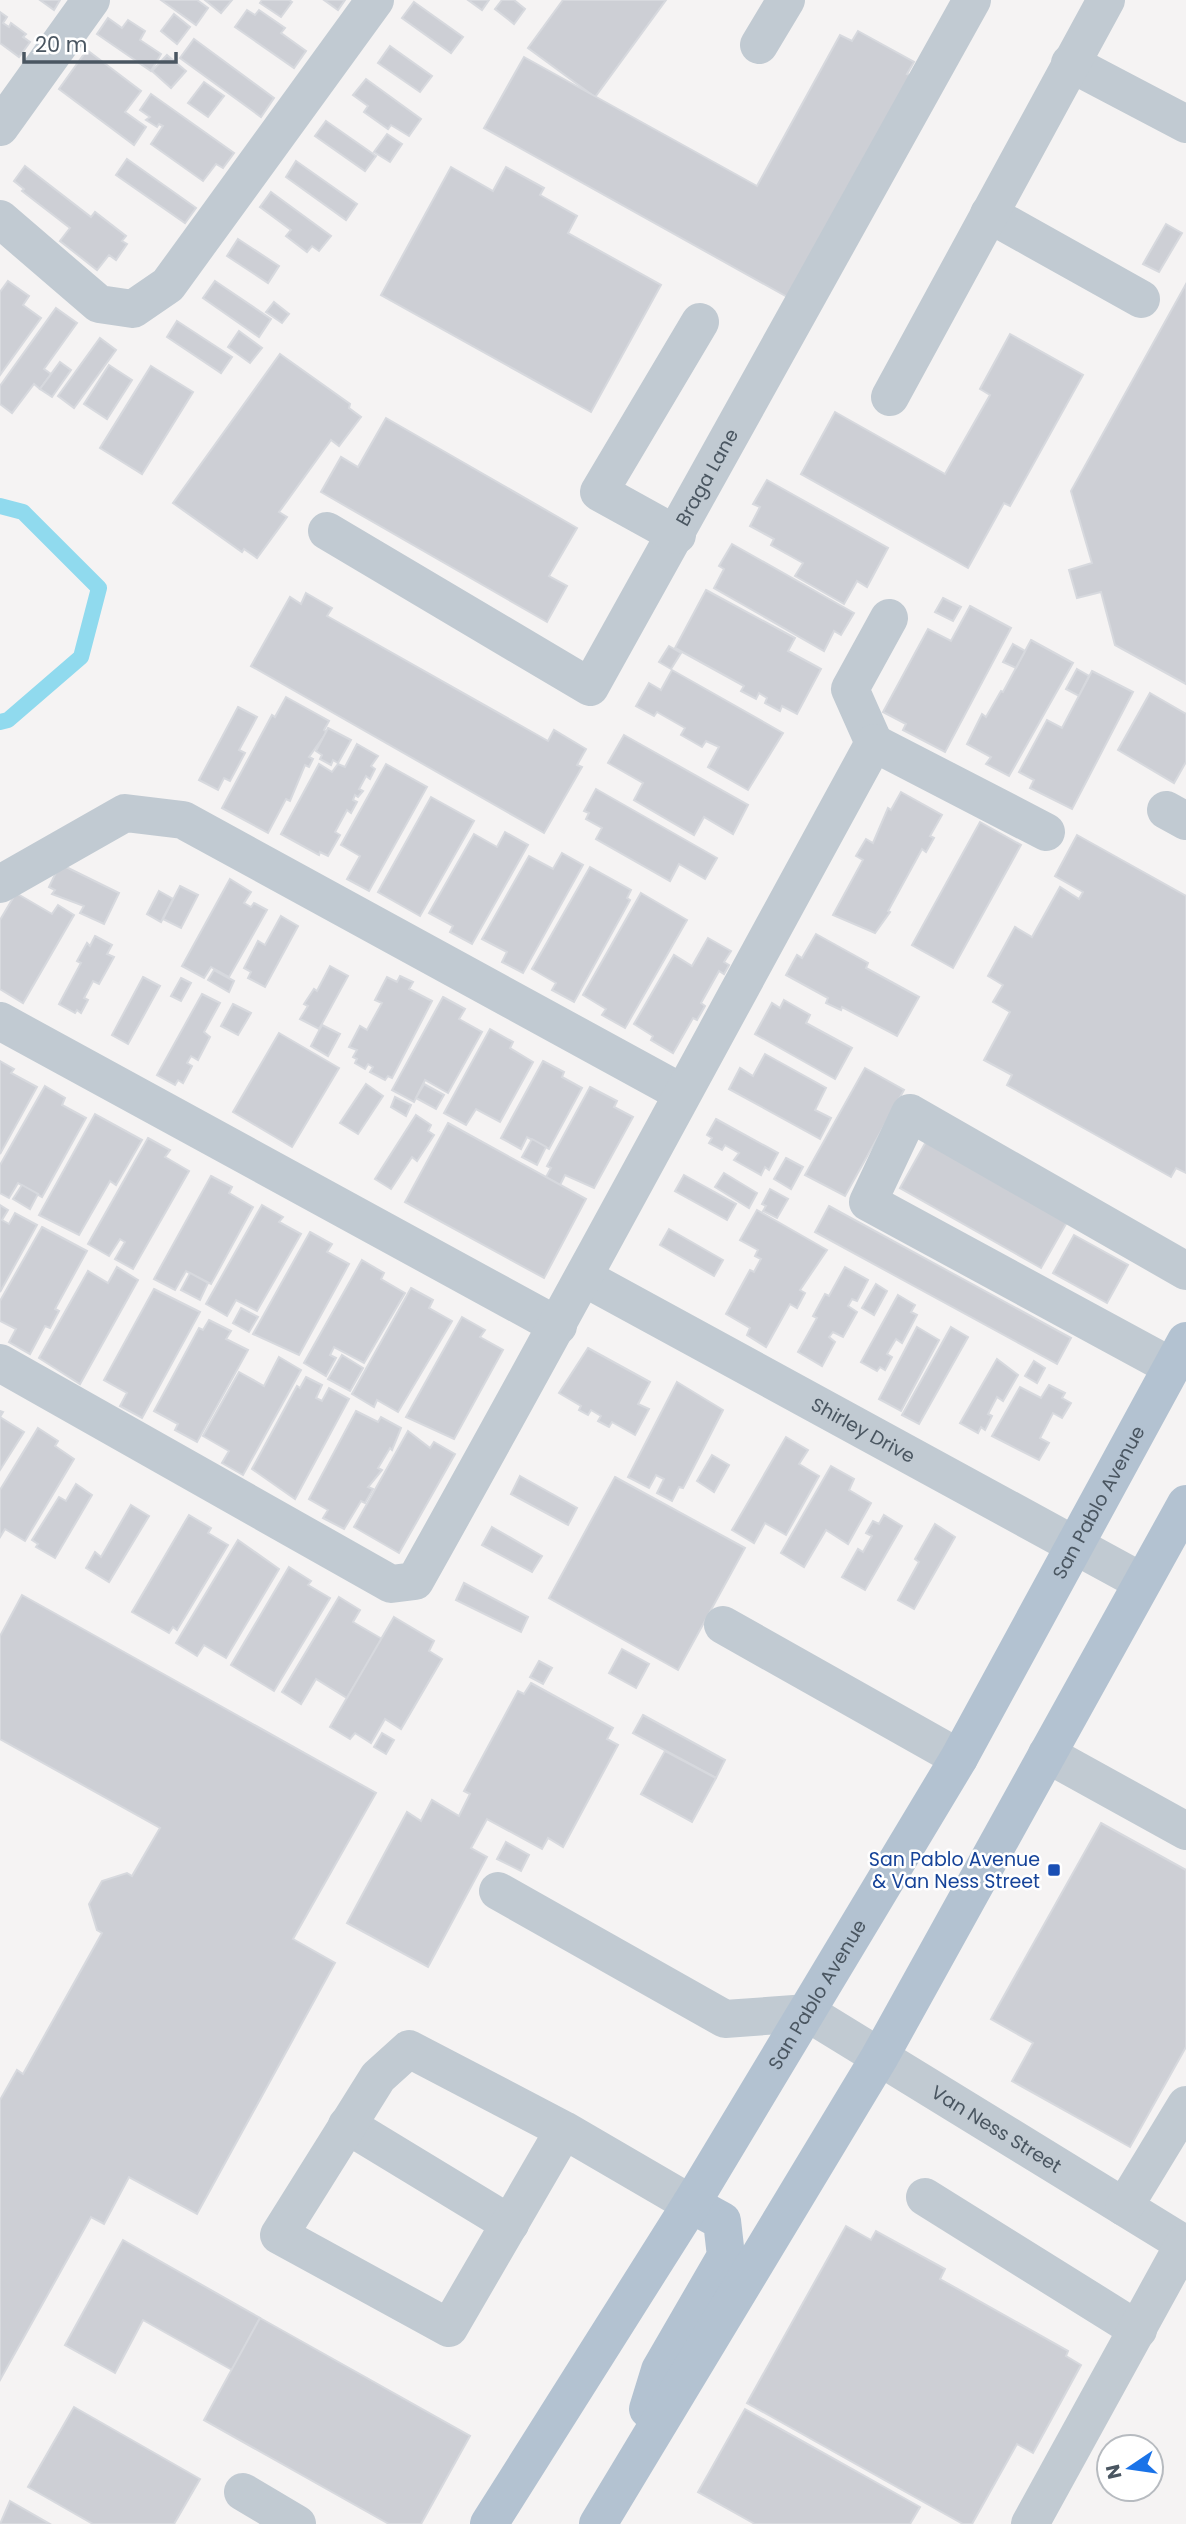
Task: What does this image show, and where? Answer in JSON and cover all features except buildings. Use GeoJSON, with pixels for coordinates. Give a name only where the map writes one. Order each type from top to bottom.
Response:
{"type":"FeatureCollection","features":[{"type":"Feature","properties":{"kind":"main road","name":"San Pablo Avenue"},"geometry":{"type":"LineString","coordinates":[[489,2524],[691,2204],[959,1758],[1179,1354]]}},
{"type":"Feature","properties":{"kind":"main road"},"geometry":{"type":"LineString","coordinates":[[598,2524],[879,2058],[1186,1504]]}},
{"type":"Feature","properties":{"kind":"main road"},"geometry":{"type":"LineString","coordinates":[[653,2434],[648,2417],[649,2400],[660,2370],[726,2256],[722,2221],[691,2204]]}},
{"type":"Feature","properties":{"kind":"street"},"geometry":{"type":"LineString","coordinates":[[0,127],[91,0]]}},
{"type":"Feature","properties":{"kind":"street"},"geometry":{"type":"LineString","coordinates":[[0,219],[99,304],[133,309],[168,285],[375,0]]}},
{"type":"Feature","properties":{"kind":"street"},"geometry":{"type":"LineString","coordinates":[[759,45],[786,0]]}},
{"type":"Feature","properties":{"kind":"street","name":"Braga Lane"},"geometry":{"type":"LineString","coordinates":[[327,531],[590,687],[677,535],[972,0]]}},
{"type":"Feature","properties":{"kind":"street"},"geometry":{"type":"LineString","coordinates":[[890,397],[1106,0]]}},
{"type":"Feature","properties":{"kind":"street"},"geometry":{"type":"LineString","coordinates":[[1070,63],[1186,124]]}},
{"type":"Feature","properties":{"kind":"street"},"geometry":{"type":"LineString","coordinates":[[989,214],[1141,299]]}},
{"type":"Feature","properties":{"kind":"street"},"geometry":{"type":"LineString","coordinates":[[677,535],[599,492],[700,322]]}},
{"type":"Feature","properties":{"kind":"street"},"geometry":{"type":"LineString","coordinates":[[889,618],[850,689],[874,743],[1046,832]]}},
{"type":"Feature","properties":{"kind":"street"},"geometry":{"type":"LineString","coordinates":[[0,1363],[391,1584],[415,1581],[585,1278],[682,1093],[874,743]]}},
{"type":"Feature","properties":{"kind":"street"},"geometry":{"type":"LineString","coordinates":[[0,884],[125,813],[183,820],[682,1093]]}},
{"type":"Feature","properties":{"kind":"street"},"geometry":{"type":"LineString","coordinates":[[0,1021],[558,1326]]}},
{"type":"Feature","properties":{"kind":"street"},"geometry":{"type":"LineString","coordinates":[[1179,1354],[868,1202],[910,1113],[1186,1271]]}},
{"type":"Feature","properties":{"kind":"street","name":"Shirley Drive"},"geometry":{"type":"LineString","coordinates":[[585,1278],[1142,1582]]}},
{"type":"Feature","properties":{"kind":"street"},"geometry":{"type":"LineString","coordinates":[[723,1625],[959,1758]]}},
{"type":"Feature","properties":{"kind":"street"},"geometry":{"type":"LineString","coordinates":[[1047,1754],[1186,1831]]}},
{"type":"Feature","properties":{"kind":"street"},"geometry":{"type":"LineString","coordinates":[[498,1891],[725,2019],[808,2013]]}},
{"type":"Feature","properties":{"kind":"street","name":"Van Ness Street"},"geometry":{"type":"LineString","coordinates":[[808,2013],[1185,2244]]}},
{"type":"Feature","properties":{"kind":"street"},"geometry":{"type":"LineString","coordinates":[[564,2130],[449,2328],[279,2235],[378,2077],[409,2049],[564,2130],[691,2204]]}},
{"type":"Feature","properties":{"kind":"street"},"geometry":{"type":"LineString","coordinates":[[1124,2207],[1186,2105]]}},
{"type":"Feature","properties":{"kind":"street"},"geometry":{"type":"LineString","coordinates":[[347,2125],[510,2224]]}},
{"type":"Feature","properties":{"kind":"street"},"geometry":{"type":"LineString","coordinates":[[925,2197],[1138,2330]]}},
{"type":"Feature","properties":{"kind":"street"},"geometry":{"type":"LineString","coordinates":[[1030,2524],[1185,2244]]}},
{"type":"Feature","properties":{"kind":"street"},"geometry":{"type":"LineString","coordinates":[[243,2492],[297,2524]]}},
{"type":"Feature","properties":{"kind":"waterway"},"geometry":{"type":"LineString","coordinates":[[0,506],[23,512],[99,588],[81,657],[8,720],[0,722]]}},
{"type":"Feature","properties":{"kind":"place","name":"San Pablo Avenue & Van Ness Street"},"geometry":{"type":"Point","coordinates":[1054,1870]}}]}
